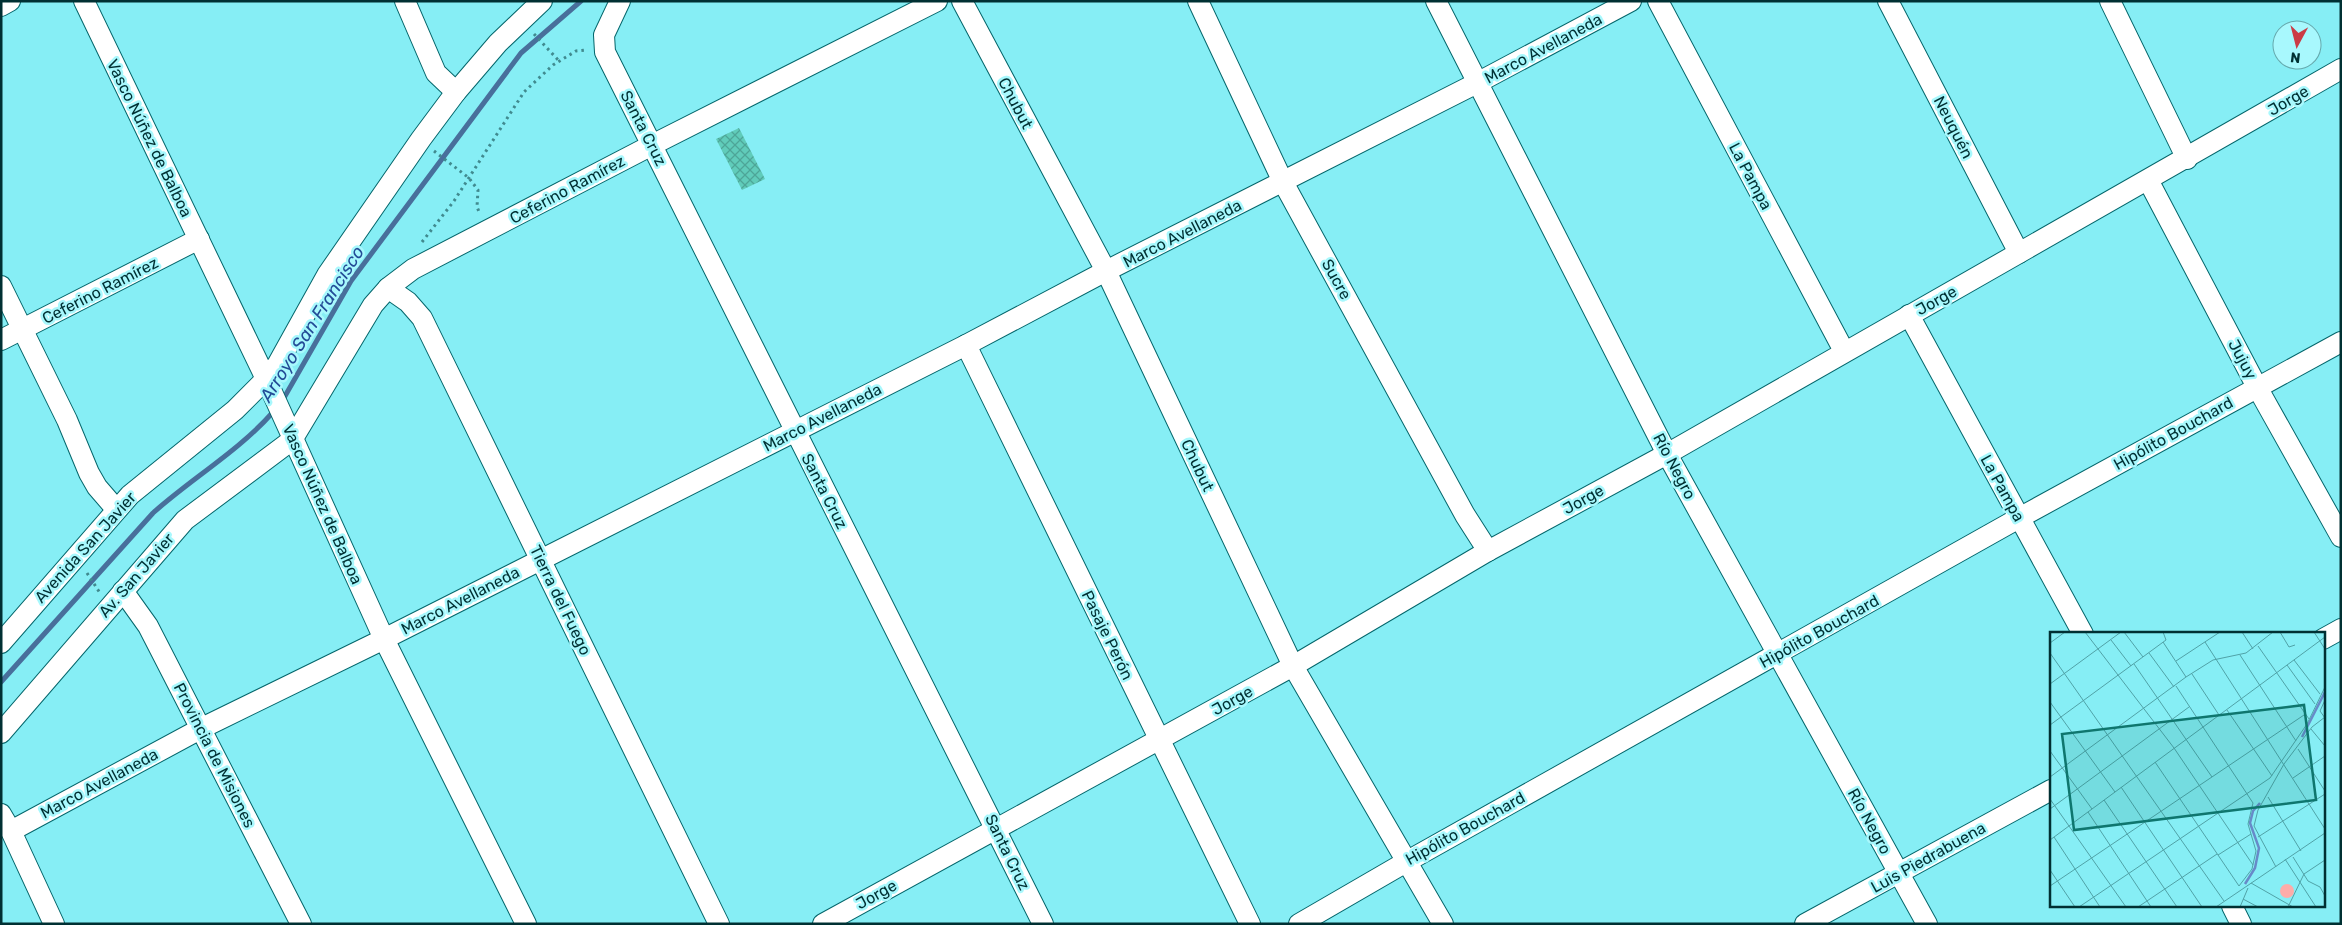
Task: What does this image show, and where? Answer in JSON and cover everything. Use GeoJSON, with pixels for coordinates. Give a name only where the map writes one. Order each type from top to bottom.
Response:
{"type":"FeatureCollection","features":[{"type":"Feature","properties":{"kind":"street"},"geometry":{"type":"LineString","coordinates":[[1,6],[10,1]]}},
{"type":"Feature","properties":{"kind":"street","name":"Vasco Núñez de Balboa"},"geometry":{"type":"LineString","coordinates":[[84,1],[269,386],[384,639],[526,924]]}},
{"type":"Feature","properties":{"kind":"street"},"geometry":{"type":"LineString","coordinates":[[405,1],[436,73],[456,92]]}},
{"type":"Feature","properties":{"kind":"street"},"geometry":{"type":"LineString","coordinates":[[269,386],[277,365],[328,275],[456,92],[498,43],[542,1]]}},
{"type":"Feature","properties":{"kind":"street","name":"Santa Cruz"},"geometry":{"type":"LineString","coordinates":[[620,1],[604,35],[605,52],[1043,924]]}},
{"type":"Feature","properties":{"kind":"street","name":"Ceferino Ramírez"},"geometry":{"type":"LineString","coordinates":[[290,433],[373,305],[388,288],[413,269],[936,1]]}},
{"type":"Feature","properties":{"kind":"street","name":"Chubut"},"geometry":{"type":"LineString","coordinates":[[962,1],[1106,271],[1293,666],[1442,924]]}},
{"type":"Feature","properties":{"kind":"street","name":"Sucre"},"geometry":{"type":"LineString","coordinates":[[1198,1],[1283,182],[1465,515],[1488,551]]}},
{"type":"Feature","properties":{"kind":"street","name":"Río Negro"},"geometry":{"type":"LineString","coordinates":[[1436,1],[1667,454],[1927,924]]}},
{"type":"Feature","properties":{"kind":"street","name":"Marco Avellaneda"},"geometry":{"type":"LineString","coordinates":[[11,831],[202,728],[384,639],[541,558],[966,346],[1106,271],[1478,83],[1631,1]]}},
{"type":"Feature","properties":{"kind":"street","name":"La Pampa"},"geometry":{"type":"LineString","coordinates":[[1658,1],[1844,351]]}},
{"type":"Feature","properties":{"kind":"street","name":"Neuquén"},"geometry":{"type":"LineString","coordinates":[[1888,1],[2019,253]]}},
{"type":"Feature","properties":{"kind":"street"},"geometry":{"type":"LineString","coordinates":[[2110,1],[2187,158]]}},
{"type":"Feature","properties":{"kind":"street","name":"Jorge"},"geometry":{"type":"LineString","coordinates":[[824,923],[1293,666],[1488,551],[1667,454],[1844,351],[2341,69]]}},
{"type":"Feature","properties":{"kind":"street","name":"Jujuy"},"geometry":{"type":"LineString","coordinates":[[2148,180],[2257,387],[2341,537]]}},
{"type":"Feature","properties":{"kind":"street","name":"Ceferino Ramírez"},"geometry":{"type":"LineString","coordinates":[[1,340],[199,240]]}},
{"type":"Feature","properties":{"kind":"street"},"geometry":{"type":"LineString","coordinates":[[1,286],[67,420],[89,473],[97,487],[116,508]]}},
{"type":"Feature","properties":{"kind":"street","name":"Tierra del Fuego"},"geometry":{"type":"LineString","coordinates":[[388,288],[408,302],[422,318],[719,924]]}},
{"type":"Feature","properties":{"kind":"street","name":"La Pampa"},"geometry":{"type":"LineString","coordinates":[[1909,314],[2082,632]]}},
{"type":"Feature","properties":{"kind":"street","name":"Hipólito Bouchard"},"geometry":{"type":"LineString","coordinates":[[1300,924],[1406,862],[2019,518],[2341,342]]}},
{"type":"Feature","properties":{"kind":"street","name":"Pasaje Perón"},"geometry":{"type":"LineString","coordinates":[[966,346],[1250,924]]}},
{"type":"Feature","properties":{"kind":"street","name":"Avenida San Javier"},"geometry":{"type":"LineString","coordinates":[[1,643],[116,508],[235,410],[269,386]]}},
{"type":"Feature","properties":{"kind":"street","name":"Av. San Javier"},"geometry":{"type":"LineString","coordinates":[[1,733],[185,520],[290,433]]}},
{"type":"Feature","properties":{"kind":"street","name":"Provincia de Misiones"},"geometry":{"type":"LineString","coordinates":[[123,591],[148,626],[202,728],[300,924]]}},
{"type":"Feature","properties":{"kind":"street"},"geometry":{"type":"LineString","coordinates":[[2324,638],[2341,630]]}},
{"type":"Feature","properties":{"kind":"street","name":"Luis Piedrabuena"},"geometry":{"type":"LineString","coordinates":[[1805,924],[2050,791]]}},
{"type":"Feature","properties":{"kind":"street"},"geometry":{"type":"LineString","coordinates":[[1,814],[11,831],[54,924]]}},
{"type":"Feature","properties":{"kind":"street"},"geometry":{"type":"LineString","coordinates":[[2233,908],[2241,924]]}},
{"type":"Feature","properties":{"kind":"path"},"geometry":{"type":"LineString","coordinates":[[418,248],[454,201],[524,92],[553,65],[561,62],[554,57],[521,20]]}},
{"type":"Feature","properties":{"kind":"path"},"geometry":{"type":"LineString","coordinates":[[434,151],[468,178],[478,190],[477,207],[488,230]]}},
{"type":"Feature","properties":{"kind":"path"},"geometry":{"type":"LineString","coordinates":[[85,570],[98,590]]}},
{"type":"Feature","properties":{"kind":"building"},"geometry":{"type":"Polygon","coordinates":[[[739,128],[765,179],[742,190],[716,139],[739,128]]]}},
{"type":"Feature","properties":{"kind":"waterway","name":"Arroyo San Francisco"},"geometry":{"type":"LineString","coordinates":[[281,403],[351,281],[521,53],[581,1]]}},
{"type":"Feature","properties":{"kind":"waterway","name":"Arroyo San Francisco"},"geometry":{"type":"LineString","coordinates":[[1,682],[153,513],[231,452],[274,411]]}}]}
